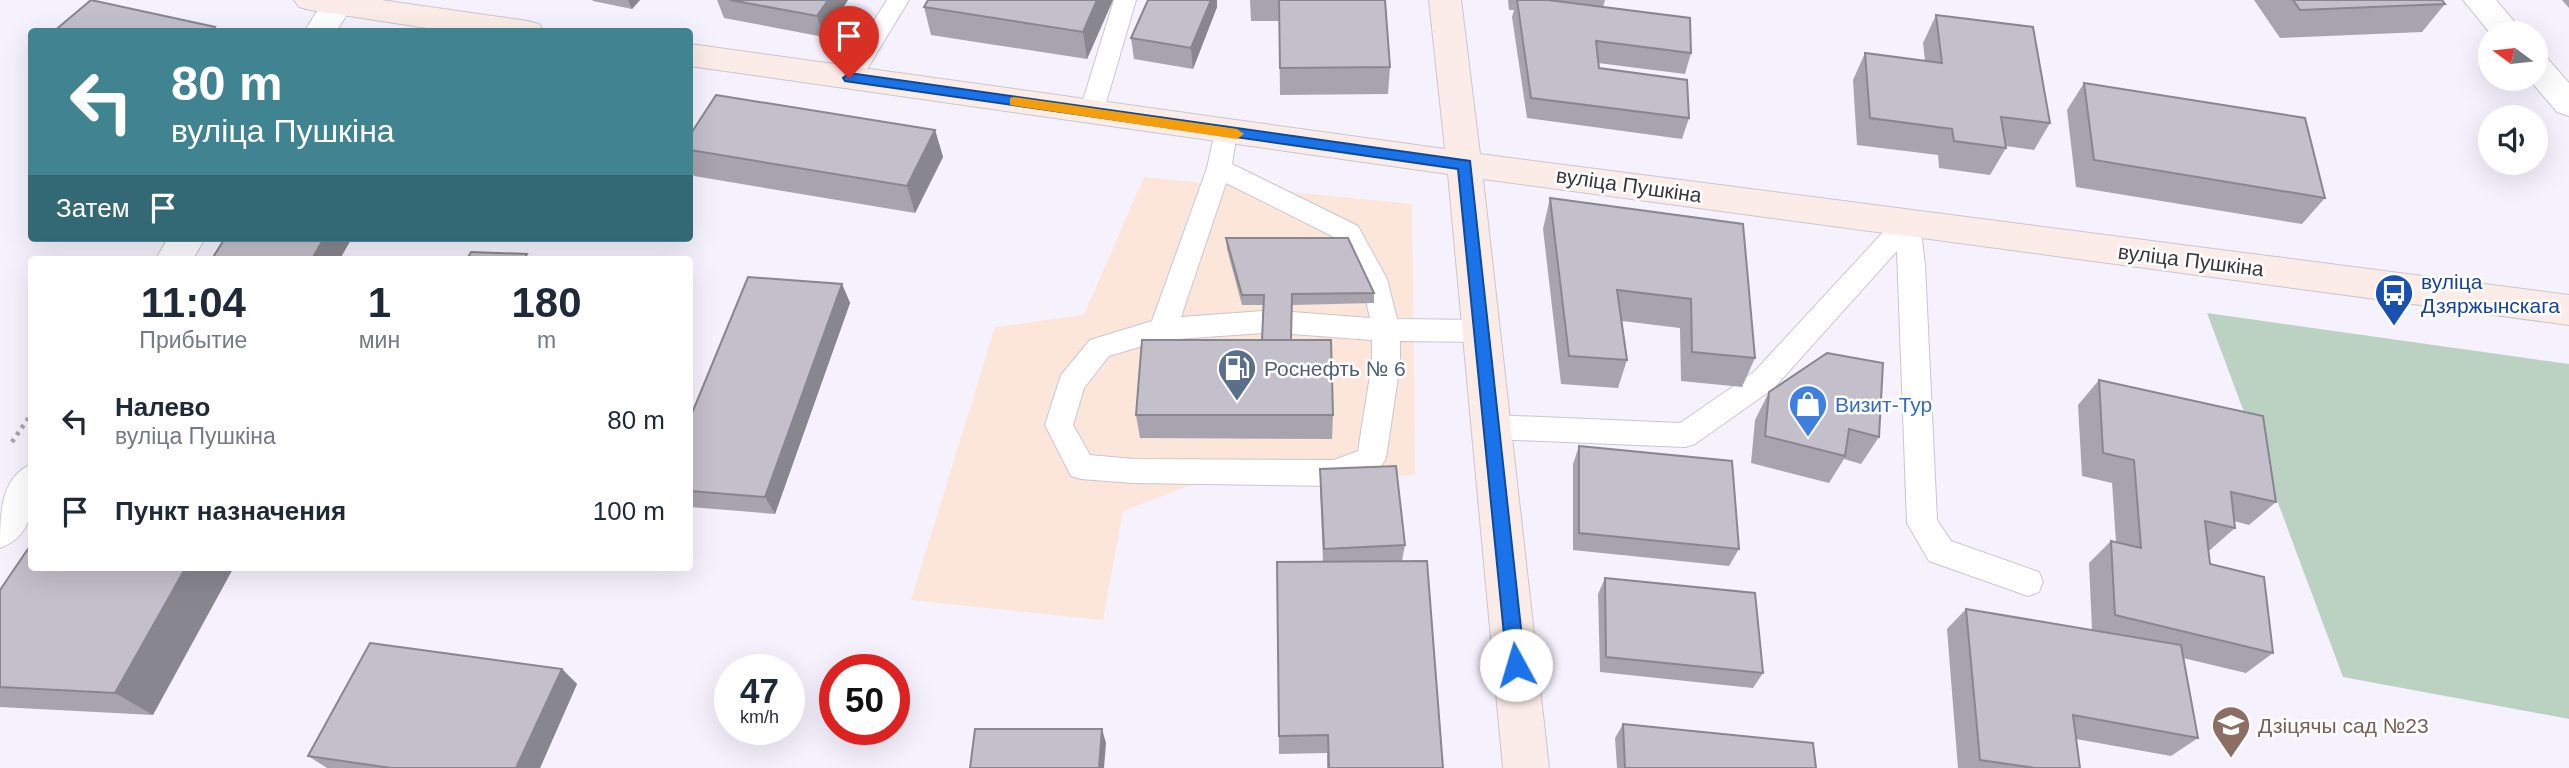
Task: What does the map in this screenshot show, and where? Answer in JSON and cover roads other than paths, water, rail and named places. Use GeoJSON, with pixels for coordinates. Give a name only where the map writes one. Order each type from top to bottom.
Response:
{"type":"FeatureCollection","features":[{"type":"Feature","properties":{"kind":"main road"},"geometry":{"type":"LineString","coordinates":[[1445,0],[1465,165],[1526,768]]}},
{"type":"Feature","properties":{"kind":"main road"},"geometry":{"type":"LineString","coordinates":[[329,1],[502,28]]}},
{"type":"Feature","properties":{"kind":"main road","name":"вуліца Пушкіна"},"geometry":{"type":"LineString","coordinates":[[693,55],[1465,165],[2569,310]]}},
{"type":"Feature","properties":{"kind":"street"},"geometry":{"type":"LineString","coordinates":[[2479,0],[2497,21]]}},
{"type":"Feature","properties":{"kind":"street"},"geometry":{"type":"LineString","coordinates":[[321,28],[329,1]]}},
{"type":"Feature","properties":{"kind":"street"},"geometry":{"type":"LineString","coordinates":[[2548,80],[2569,104]]}},
{"type":"Feature","properties":{"kind":"street"},"geometry":{"type":"LineString","coordinates":[[0,530],[19,466]]}},
{"type":"Feature","properties":{"kind":"lane"},"geometry":{"type":"LineString","coordinates":[[849,78],[898,0]]}},
{"type":"Feature","properties":{"kind":"lane"},"geometry":{"type":"LineString","coordinates":[[1091,113],[1125,0]]}},
{"type":"Feature","properties":{"kind":"lane"},"geometry":{"type":"LineString","coordinates":[[1163,328],[1219,168],[1225,132]]}},
{"type":"Feature","properties":{"kind":"lane"},"geometry":{"type":"LineString","coordinates":[[1219,168],[1349,233],[1374,279],[1386,330],[1386,363],[1371,457],[1335,473],[1133,471],[1081,467],[1059,425],[1071,383],[1100,348],[1163,328],[1263,322]]}},
{"type":"Feature","properties":{"kind":"lane"},"geometry":{"type":"LineString","coordinates":[[1492,428],[1685,435],[1764,380],[1907,223]]}},
{"type":"Feature","properties":{"kind":"lane"},"geometry":{"type":"LineString","coordinates":[[1907,223],[1912,265],[1922,523],[1940,551],[2028,582]]}},
{"type":"Feature","properties":{"kind":"lane"},"geometry":{"type":"LineString","coordinates":[[1292,323],[1386,330],[1482,331]]}},
{"type":"Feature","properties":{"kind":"place","name":"вуліца Дзяржынскага"},"geometry":{"type":"Point","coordinates":[2394,327]}},
{"type":"Feature","properties":{"kind":"place","name":"Роснефть № 6"},"geometry":{"type":"Point","coordinates":[1237,402]}},
{"type":"Feature","properties":{"kind":"place","name":"Визит-Тур"},"geometry":{"type":"Point","coordinates":[1808,438]}},
{"type":"Feature","properties":{"kind":"place","name":"Дзіцячы сад №23"},"geometry":{"type":"Point","coordinates":[2231,759]}}]}
